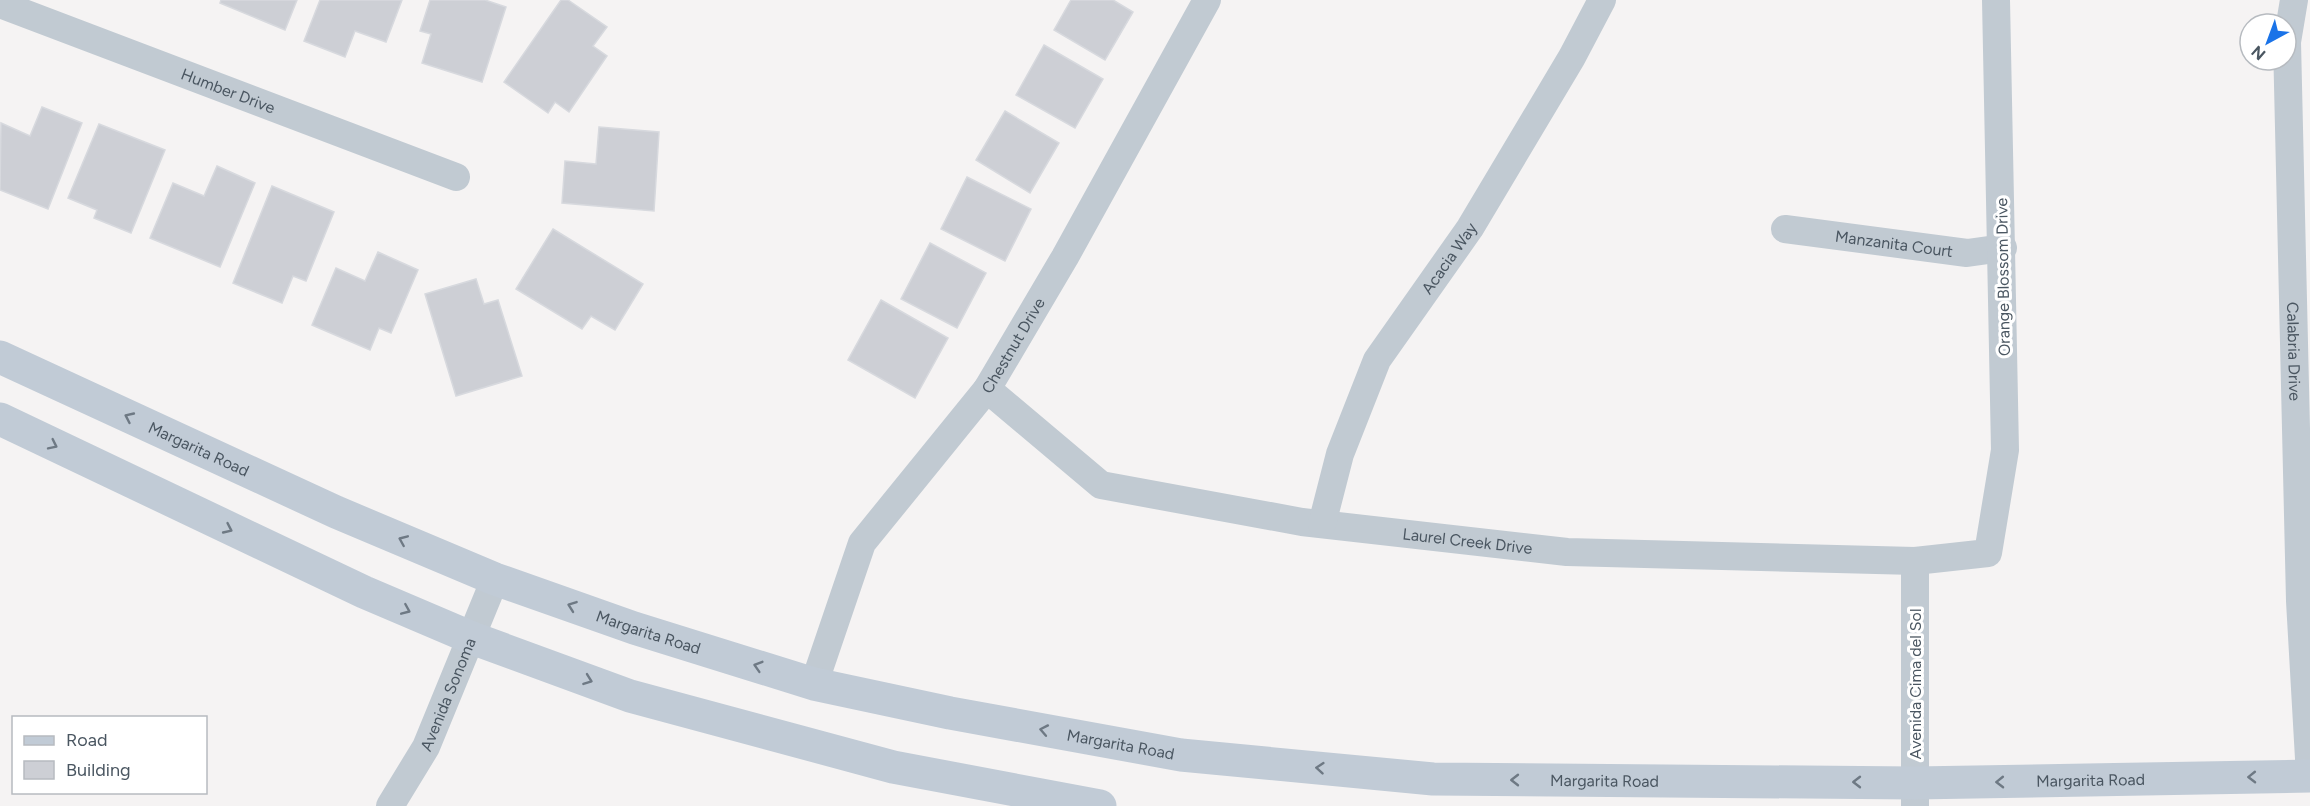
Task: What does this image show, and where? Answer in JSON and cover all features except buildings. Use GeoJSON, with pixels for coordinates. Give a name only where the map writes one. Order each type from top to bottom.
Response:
{"type":"FeatureCollection","features":[{"type":"Feature","properties":{"kind":"main road","name":"Margarita Road"},"geometry":{"type":"LineString","coordinates":[[0,357],[336,512],[495,579],[634,628],[814,684],[950,713],[1181,755],[1433,779],[1915,794],[2310,776]]}},
{"type":"Feature","properties":{"kind":"main road"},"geometry":{"type":"LineString","coordinates":[[0,419],[363,592],[471,638],[630,696],[882,764],[1100,806]]}},
{"type":"Feature","properties":{"kind":"street","name":"Chestnut Drive"},"geometry":{"type":"LineString","coordinates":[[814,684],[862,543],[987,389],[1065,257],[1207,0]]}},
{"type":"Feature","properties":{"kind":"street","name":"Acacia Way"},"geometry":{"type":"LineString","coordinates":[[1322,524],[1340,454],[1377,360],[1470,228],[1572,57],[1602,0]]}},
{"type":"Feature","properties":{"kind":"street","name":"Orange Blossom Drive"},"geometry":{"type":"LineString","coordinates":[[1988,553],[2005,450],[2003,248],[1996,0]]}},
{"type":"Feature","properties":{"kind":"street","name":"Calabria Drive"},"geometry":{"type":"LineString","coordinates":[[2294,0],[2287,42],[2310,776]]}},
{"type":"Feature","properties":{"kind":"street","name":"Humber Drive"},"geometry":{"type":"LineString","coordinates":[[0,4],[456,177]]}},
{"type":"Feature","properties":{"kind":"street","name":"Manzanita Court"},"geometry":{"type":"LineString","coordinates":[[1785,229],[1967,253],[2003,248]]}},
{"type":"Feature","properties":{"kind":"street","name":"Laurel Creek Drive"},"geometry":{"type":"LineString","coordinates":[[987,389],[1101,485],[1322,524],[1567,552],[1915,561],[1988,553]]}},
{"type":"Feature","properties":{"kind":"street","name":"Avenida Cima del Sol"},"geometry":{"type":"LineString","coordinates":[[1915,561],[1915,794]]}},
{"type":"Feature","properties":{"kind":"street","name":"Avenida Sonoma"},"geometry":{"type":"LineString","coordinates":[[390,806],[426,747],[495,579]]}}]}
